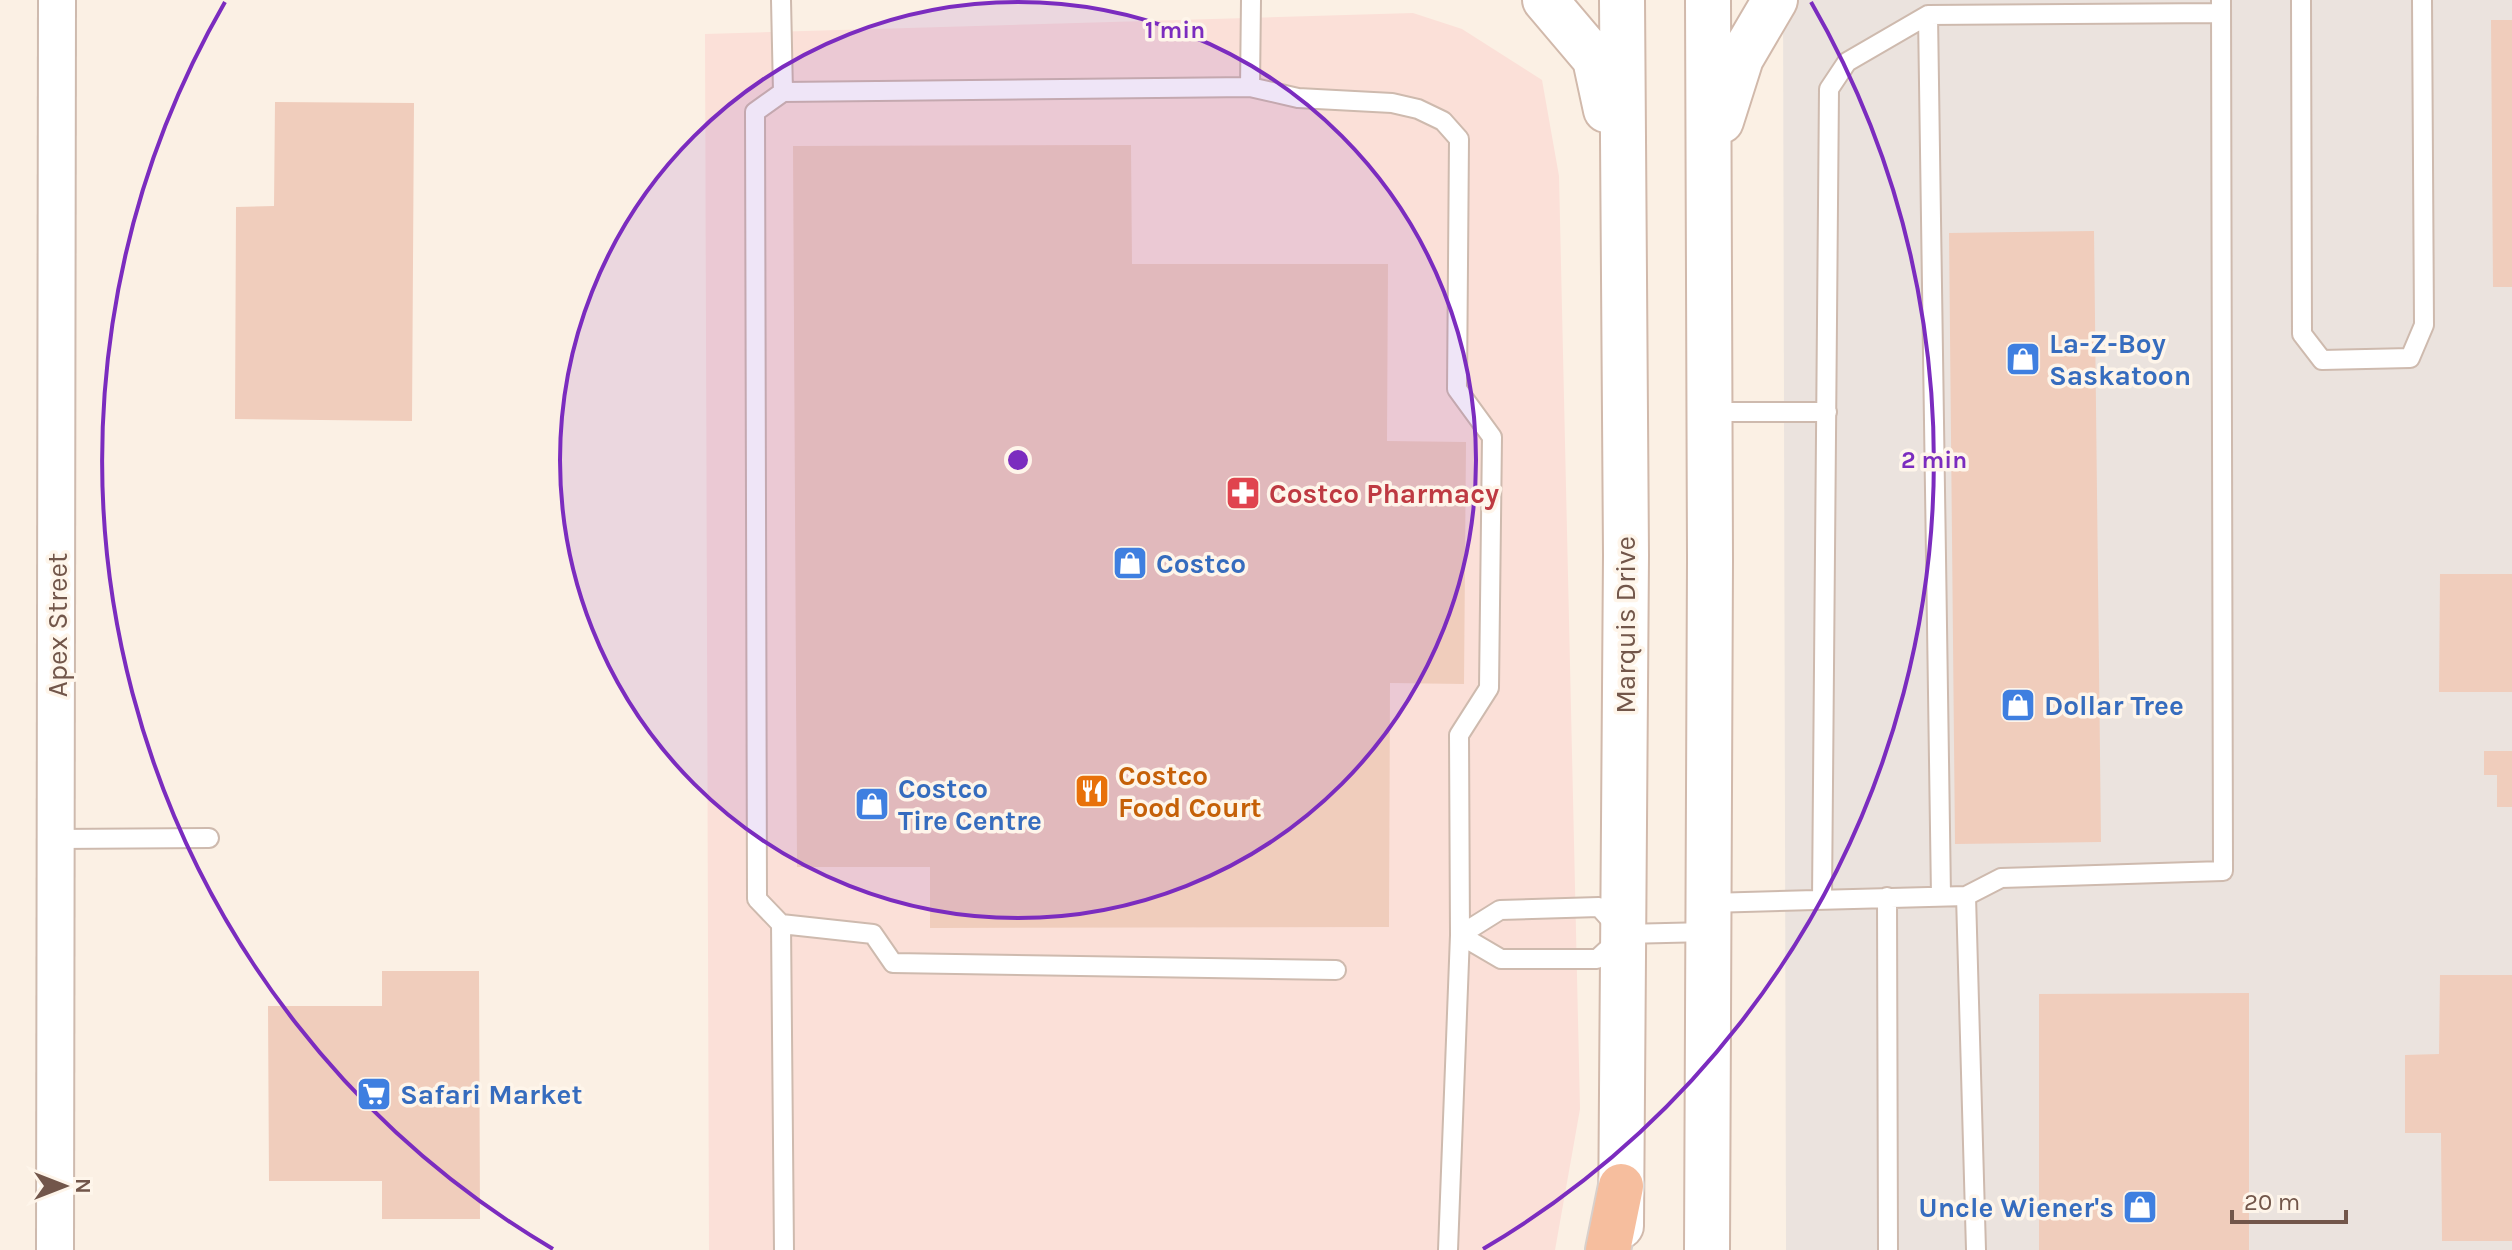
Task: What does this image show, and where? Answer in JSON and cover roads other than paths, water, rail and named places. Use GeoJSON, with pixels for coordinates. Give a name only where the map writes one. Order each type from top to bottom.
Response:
{"type":"FeatureCollection","features":[{"type":"Feature","properties":{"kind":"highway"},"geometry":{"type":"LineString","coordinates":[[1608,1250],[1621,1186]]}},
{"type":"Feature","properties":{"kind":"main road"},"geometry":{"type":"LineString","coordinates":[[1545,0],[1595,59],[1622,190]]}},
{"type":"Feature","properties":{"kind":"main road","name":"Marquis Drive"},"geometry":{"type":"LineString","coordinates":[[1621,1250],[1626,555],[1622,0]]}},
{"type":"Feature","properties":{"kind":"main road"},"geometry":{"type":"LineString","coordinates":[[1707,1250],[1708,0]]}},
{"type":"Feature","properties":{"kind":"main road"},"geometry":{"type":"LineString","coordinates":[[1708,161],[1741,58],[1775,0]]}},
{"type":"Feature","properties":{"kind":"street","name":"Apex Street"},"geometry":{"type":"LineString","coordinates":[[55,1250],[57,0]]}},
{"type":"Feature","properties":{"kind":"lane"},"geometry":{"type":"LineString","coordinates":[[781,0],[783,92]]}},
{"type":"Feature","properties":{"kind":"lane"},"geometry":{"type":"LineString","coordinates":[[1250,87],[1251,0]]}},
{"type":"Feature","properties":{"kind":"lane"},"geometry":{"type":"LineString","coordinates":[[2301,0],[2302,334],[2322,360],[2410,358],[2424,325],[2422,0]]}},
{"type":"Feature","properties":{"kind":"lane"},"geometry":{"type":"LineString","coordinates":[[1460,935],[1501,959],[1597,959],[1624,934],[1822,899],[1966,896],[2001,878],[2223,871],[2221,7],[1928,15],[1847,62],[1829,89],[1822,899]]}},
{"type":"Feature","properties":{"kind":"lane"},"geometry":{"type":"LineString","coordinates":[[1928,15],[1941,896]]}},
{"type":"Feature","properties":{"kind":"lane"},"geometry":{"type":"LineString","coordinates":[[1336,970],[893,963],[873,934],[781,924],[757,899],[755,112],[783,92],[1250,87],[1298,98],[1392,103],[1418,109],[1443,121],[1459,139],[1457,389],[1492,437],[1489,688],[1459,735],[1460,935],[1448,1250]]}},
{"type":"Feature","properties":{"kind":"lane"},"geometry":{"type":"LineString","coordinates":[[1709,412],[1827,412]]}},
{"type":"Feature","properties":{"kind":"lane"},"geometry":{"type":"LineString","coordinates":[[56,839],[209,838]]}},
{"type":"Feature","properties":{"kind":"lane"},"geometry":{"type":"LineString","coordinates":[[1966,896],[1976,1250]]}},
{"type":"Feature","properties":{"kind":"lane"},"geometry":{"type":"LineString","coordinates":[[1887,897],[1888,1250]]}},
{"type":"Feature","properties":{"kind":"lane"},"geometry":{"type":"LineString","coordinates":[[1460,935],[1500,910],[1599,907],[1624,934]]}},
{"type":"Feature","properties":{"kind":"lane"},"geometry":{"type":"LineString","coordinates":[[781,924],[784,1250]]}},
{"type":"Feature","properties":{"kind":"place","name":"La-Z-Boy Saskatoon"},"geometry":{"type":"Point","coordinates":[2023,359]}},
{"type":"Feature","properties":{"kind":"place","name":"Costco Pharmacy"},"geometry":{"type":"Point","coordinates":[1243,493]}},
{"type":"Feature","properties":{"kind":"place","name":"Costco"},"geometry":{"type":"Point","coordinates":[1130,563]}},
{"type":"Feature","properties":{"kind":"place","name":"Dollar Tree"},"geometry":{"type":"Point","coordinates":[2018,705]}},
{"type":"Feature","properties":{"kind":"place","name":"Costco Food Court"},"geometry":{"type":"Point","coordinates":[1092,791]}},
{"type":"Feature","properties":{"kind":"place","name":"Costco Tire Centre"},"geometry":{"type":"Point","coordinates":[872,804]}},
{"type":"Feature","properties":{"kind":"place","name":"Safari Market"},"geometry":{"type":"Point","coordinates":[374,1094]}},
{"type":"Feature","properties":{"kind":"place","name":"Uncle Wiener's"},"geometry":{"type":"Point","coordinates":[2140,1207]}}]}
